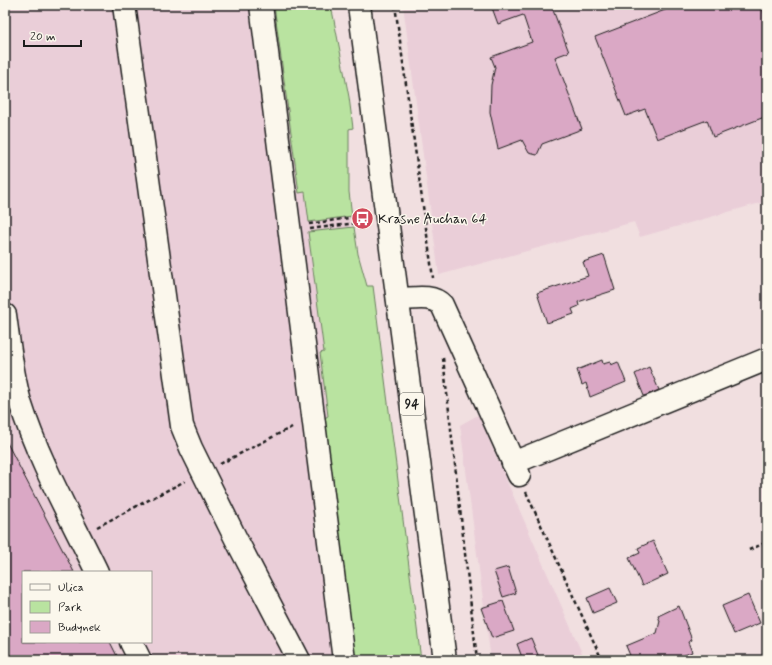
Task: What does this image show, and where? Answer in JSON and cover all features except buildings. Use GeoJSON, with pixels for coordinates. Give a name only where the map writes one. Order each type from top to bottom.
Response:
{"type":"FeatureCollection","features":[{"type":"Feature","properties":{"kind":"main road"},"geometry":{"type":"LineString","coordinates":[[124,5],[182,426],[191,448],[236,539],[299,660]]}},
{"type":"Feature","properties":{"kind":"main road"},"geometry":{"type":"LineString","coordinates":[[261,5],[344,660]]}},
{"type":"Feature","properties":{"kind":"main road","name":"94"},"geometry":{"type":"LineString","coordinates":[[359,5],[445,660]]}},
{"type":"Feature","properties":{"kind":"main road"},"geometry":{"type":"LineString","coordinates":[[398,300],[430,298],[437,300],[442,306],[516,469],[767,360]]}},
{"type":"Feature","properties":{"kind":"main road"},"geometry":{"type":"LineString","coordinates":[[5,315],[15,380],[25,415],[46,471],[96,571]]}},
{"type":"Feature","properties":{"kind":"main road"},"geometry":{"type":"LineString","coordinates":[[132,643],[140,660]]}},
{"type":"Feature","properties":{"kind":"path"},"geometry":{"type":"LineString","coordinates":[[5,6],[12,5]]}},
{"type":"Feature","properties":{"kind":"path"},"geometry":{"type":"LineString","coordinates":[[306,225],[356,217]]}},
{"type":"Feature","properties":{"kind":"path"},"geometry":{"type":"LineString","coordinates":[[307,230],[357,223]]}},
{"type":"Feature","properties":{"kind":"path"},"geometry":{"type":"LineString","coordinates":[[516,469],[602,660]]}},
{"type":"Feature","properties":{"kind":"path"},"geometry":{"type":"LineString","coordinates":[[749,550],[767,542]]}},
{"type":"Feature","properties":{"kind":"shaded area"},"geometry":{"type":"Polygon","coordinates":[[[5,5],[322,5],[355,269],[414,660],[5,660],[5,5]]]}},
{"type":"Feature","properties":{"kind":"shaded area"},"geometry":{"type":"Polygon","coordinates":[[[403,5],[767,5],[767,201],[640,237],[634,222],[439,275],[403,5]]]}},
{"type":"Feature","properties":{"kind":"shaded area"},"geometry":{"type":"Polygon","coordinates":[[[478,415],[585,660],[491,660],[460,425],[478,415]]]}},
{"type":"Feature","properties":{"kind":"green space"},"geometry":{"type":"Polygon","coordinates":[[[274,5],[331,5],[349,97],[353,128],[349,129],[349,192],[352,216],[309,222],[305,192],[299,193],[274,5]]]}},
{"type":"Feature","properties":{"kind":"green space"},"geometry":{"type":"Polygon","coordinates":[[[354,227],[358,254],[367,286],[373,286],[421,660],[355,660],[323,419],[328,416],[320,353],[324,352],[308,232],[354,227]]]}},
{"type":"Feature","properties":{"kind":"place","name":"Krasne Auchan 64"},"geometry":{"type":"Point","coordinates":[363,219]}}]}
